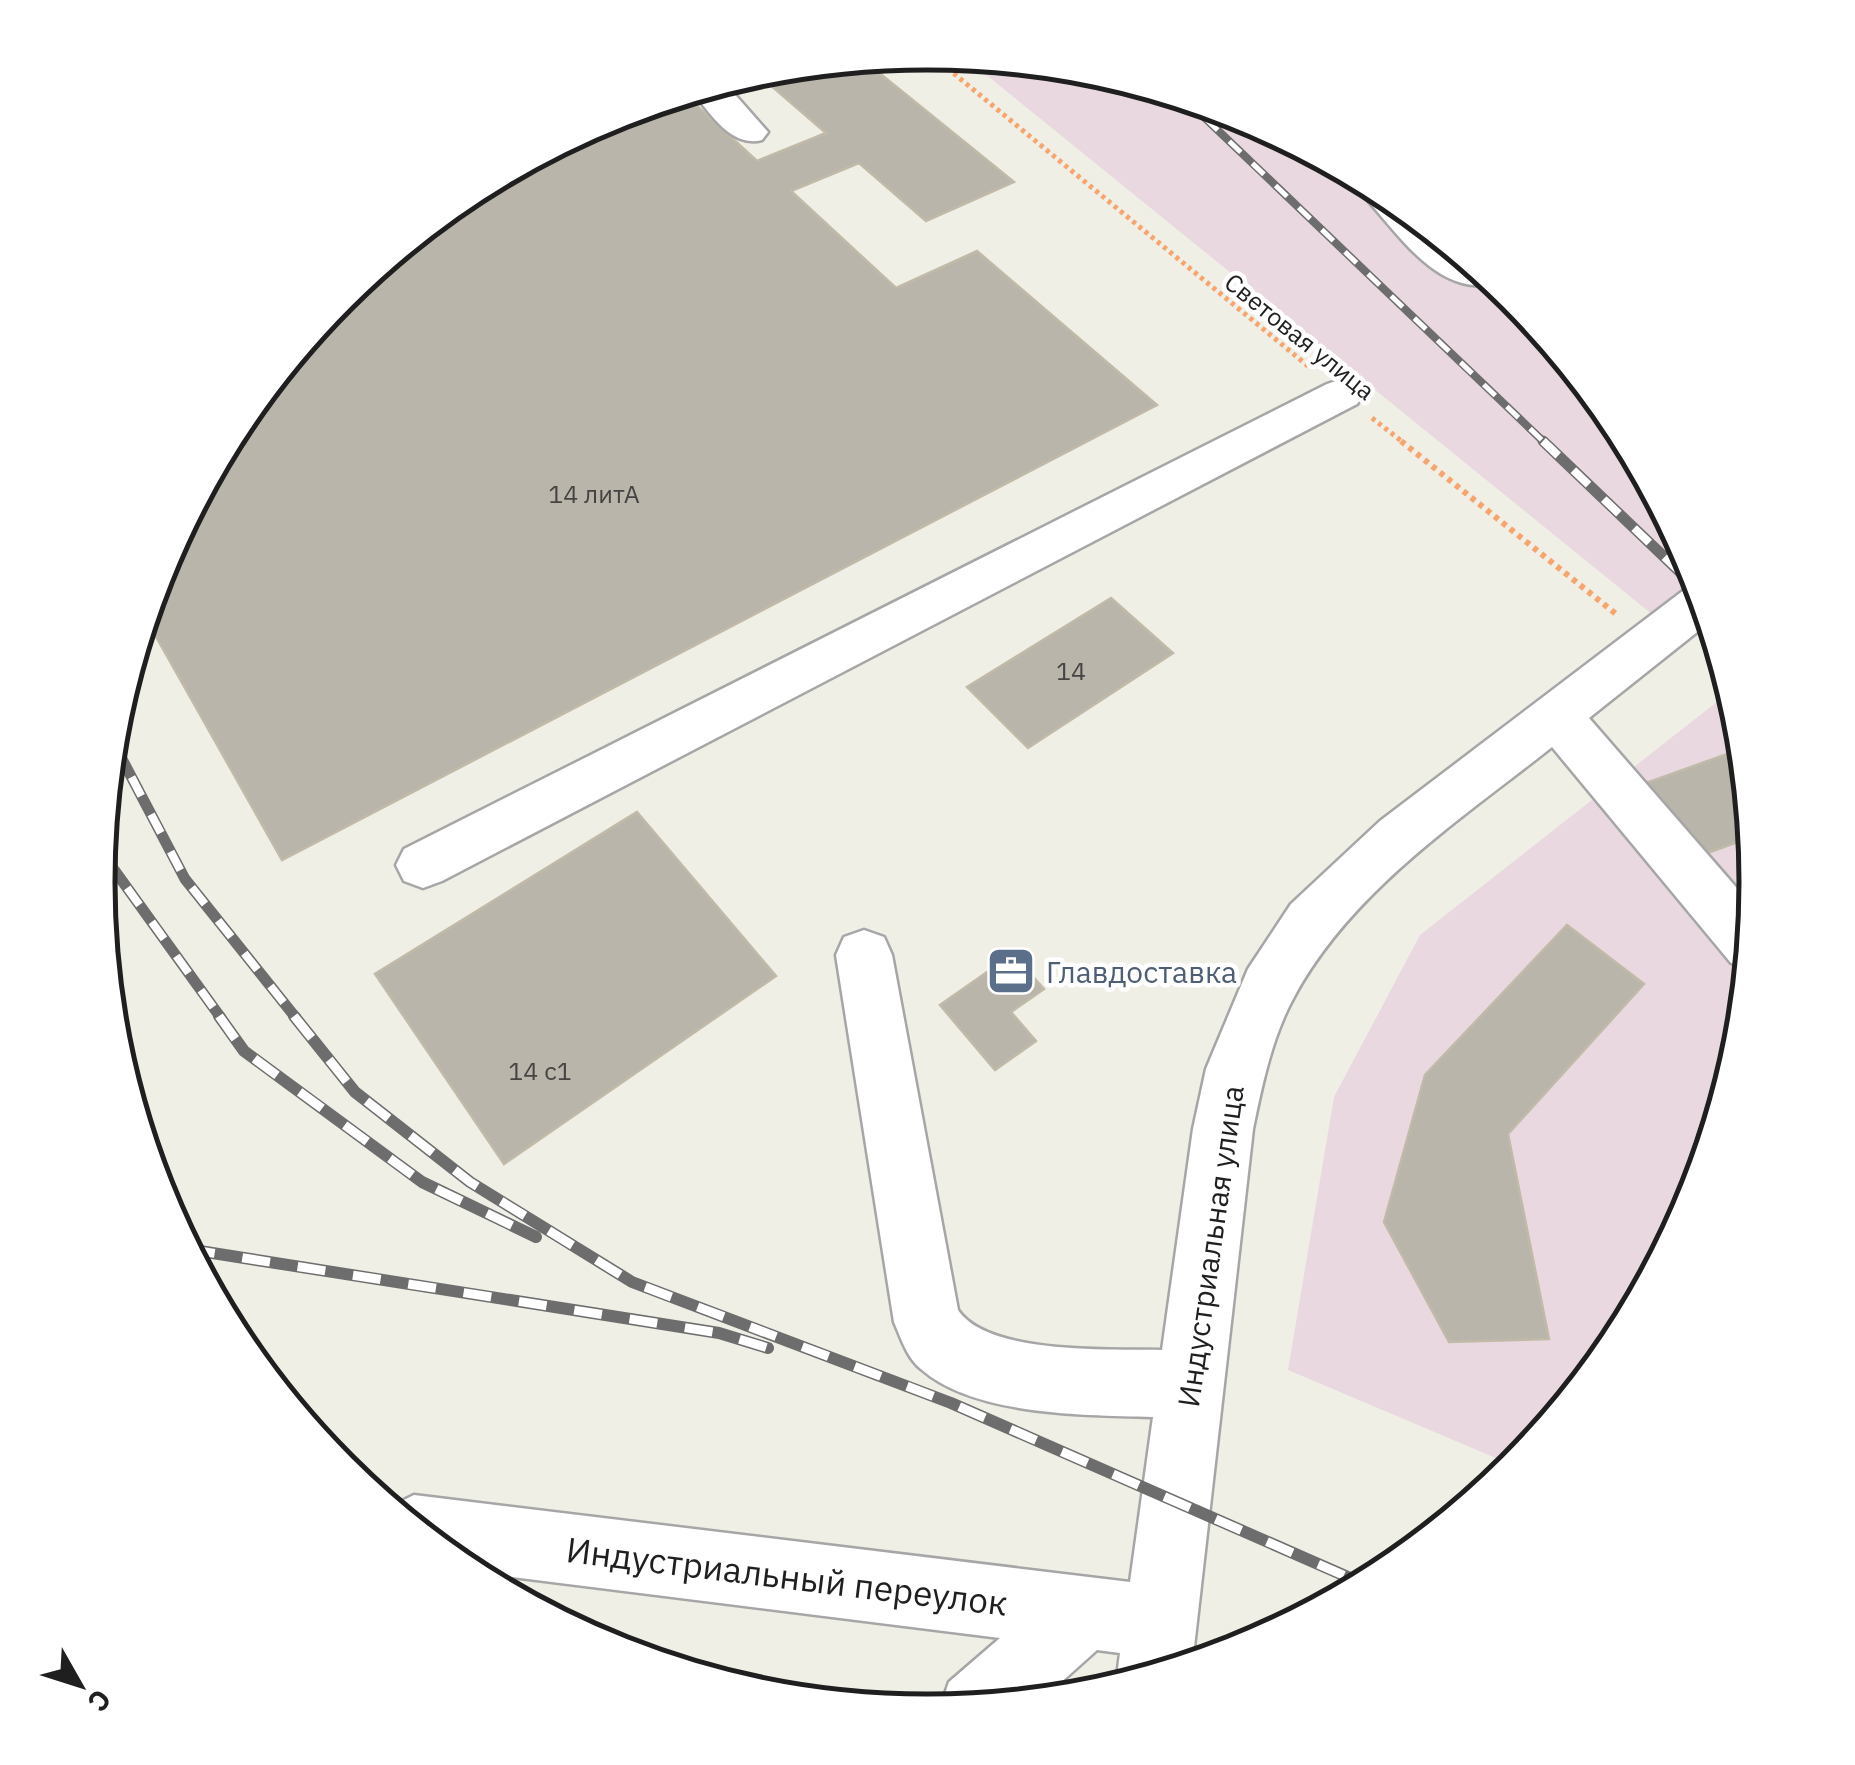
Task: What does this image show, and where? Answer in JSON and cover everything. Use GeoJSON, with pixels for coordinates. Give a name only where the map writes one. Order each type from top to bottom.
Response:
{"type":"FeatureCollection","features":[{"type":"Feature","properties":{"kind":"street"},"geometry":{"type":"LineString","coordinates":[[717,98],[749,132]]}},
{"type":"Feature","properties":{"kind":"street"},"geometry":{"type":"LineString","coordinates":[[422,865],[1342,394]]}},
{"type":"Feature","properties":{"kind":"street","name":"Индустриальная улица"},"geometry":{"type":"LineString","coordinates":[[1157,1650],[1223,1129],[1236,1069],[1268,987],[1311,922],[1399,837],[1693,610]]}},
{"type":"Feature","properties":{"kind":"street"},"geometry":{"type":"LineString","coordinates":[[1558,717],[1738,930]]}},
{"type":"Feature","properties":{"kind":"street"},"geometry":{"type":"LineString","coordinates":[[864,955],[927,1322],[942,1346],[964,1358],[1036,1376],[1190,1384]]}},
{"type":"Feature","properties":{"kind":"street","name":"Индустриальный переулок"},"geometry":{"type":"LineString","coordinates":[[442,1533],[1085,1613],[1157,1650]]}},
{"type":"Feature","properties":{"kind":"street"},"geometry":{"type":"LineString","coordinates":[[994,1692],[1085,1613]]}},
{"type":"Feature","properties":{"kind":"path","name":"Световая улица"},"geometry":{"type":"LineString","coordinates":[[951,71],[1342,394],[1652,643]]}},
{"type":"Feature","properties":{"kind":"shaded area"},"geometry":{"type":"Polygon","coordinates":[[[983,72],[1086,86],[1189,113],[1287,154],[1334,179],[1422,238],[1502,308],[1572,388],[1603,431],[1656,523],[1693,610],[1669,628],[983,72]]]}},
{"type":"Feature","properties":{"kind":"shaded area"},"geometry":{"type":"Polygon","coordinates":[[[1719,701],[1733,776],[1740,882],[1733,989],[1712,1093],[1678,1193],[1631,1289],[1572,1377],[1499,1459],[1288,1370],[1334,1097],[1420,935],[1719,701]]]}},
{"type":"Feature","properties":{"kind":"building"},"geometry":{"type":"Polygon","coordinates":[[[878,72],[1014,182],[926,221],[859,163],[791,191],[896,288],[977,251],[1157,405],[282,860],[154,634],[199,523],[252,431],[283,388],[353,308],[433,238],[521,179],[568,154],[695,104],[757,161],[826,133],[771,86],[878,72]]]}},
{"type":"Feature","properties":{"kind":"building"},"geometry":{"type":"Polygon","coordinates":[[[1111,598],[1173,653],[1028,748],[967,687],[1111,598]]]}},
{"type":"Feature","properties":{"kind":"building"},"geometry":{"type":"Polygon","coordinates":[[[1729,753],[1738,842],[1702,855],[1646,783],[1729,753]]]}},
{"type":"Feature","properties":{"kind":"building"},"geometry":{"type":"Polygon","coordinates":[[[637,812],[776,976],[504,1164],[375,974],[637,812]]]}},
{"type":"Feature","properties":{"kind":"building"},"geometry":{"type":"Polygon","coordinates":[[[1567,925],[1644,984],[1508,1134],[1549,1339],[1449,1342],[1384,1222],[1425,1075],[1567,925]]]}},
{"type":"Feature","properties":{"kind":"building"},"geometry":{"type":"Polygon","coordinates":[[[1013,954],[1044,989],[1011,1012],[1036,1041],[995,1070],[940,1005],[1013,954]]]}},
{"type":"Feature","properties":{"kind":"railway"},"geometry":{"type":"LineString","coordinates":[[1207,120],[1545,443]]}},
{"type":"Feature","properties":{"kind":"railway"},"geometry":{"type":"LineString","coordinates":[[1543,441],[1677,569]]}},
{"type":"Feature","properties":{"kind":"railway"},"geometry":{"type":"LineString","coordinates":[[124,763],[185,879],[296,1018]]}},
{"type":"Feature","properties":{"kind":"railway"},"geometry":{"type":"LineString","coordinates":[[115,872],[221,1018]]}},
{"type":"Feature","properties":{"kind":"railway"},"geometry":{"type":"LineString","coordinates":[[219,1016],[244,1051],[422,1182],[536,1237]]}},
{"type":"Feature","properties":{"kind":"railway"},"geometry":{"type":"LineString","coordinates":[[294,1016],[355,1092],[470,1182],[632,1282],[951,1403],[1348,1577]]}},
{"type":"Feature","properties":{"kind":"railway"},"geometry":{"type":"LineString","coordinates":[[204,1252],[719,1333],[768,1348]]}},
{"type":"Feature","properties":{"kind":"place","name":"Главдоставка"},"geometry":{"type":"Point","coordinates":[1011,971]}}]}
